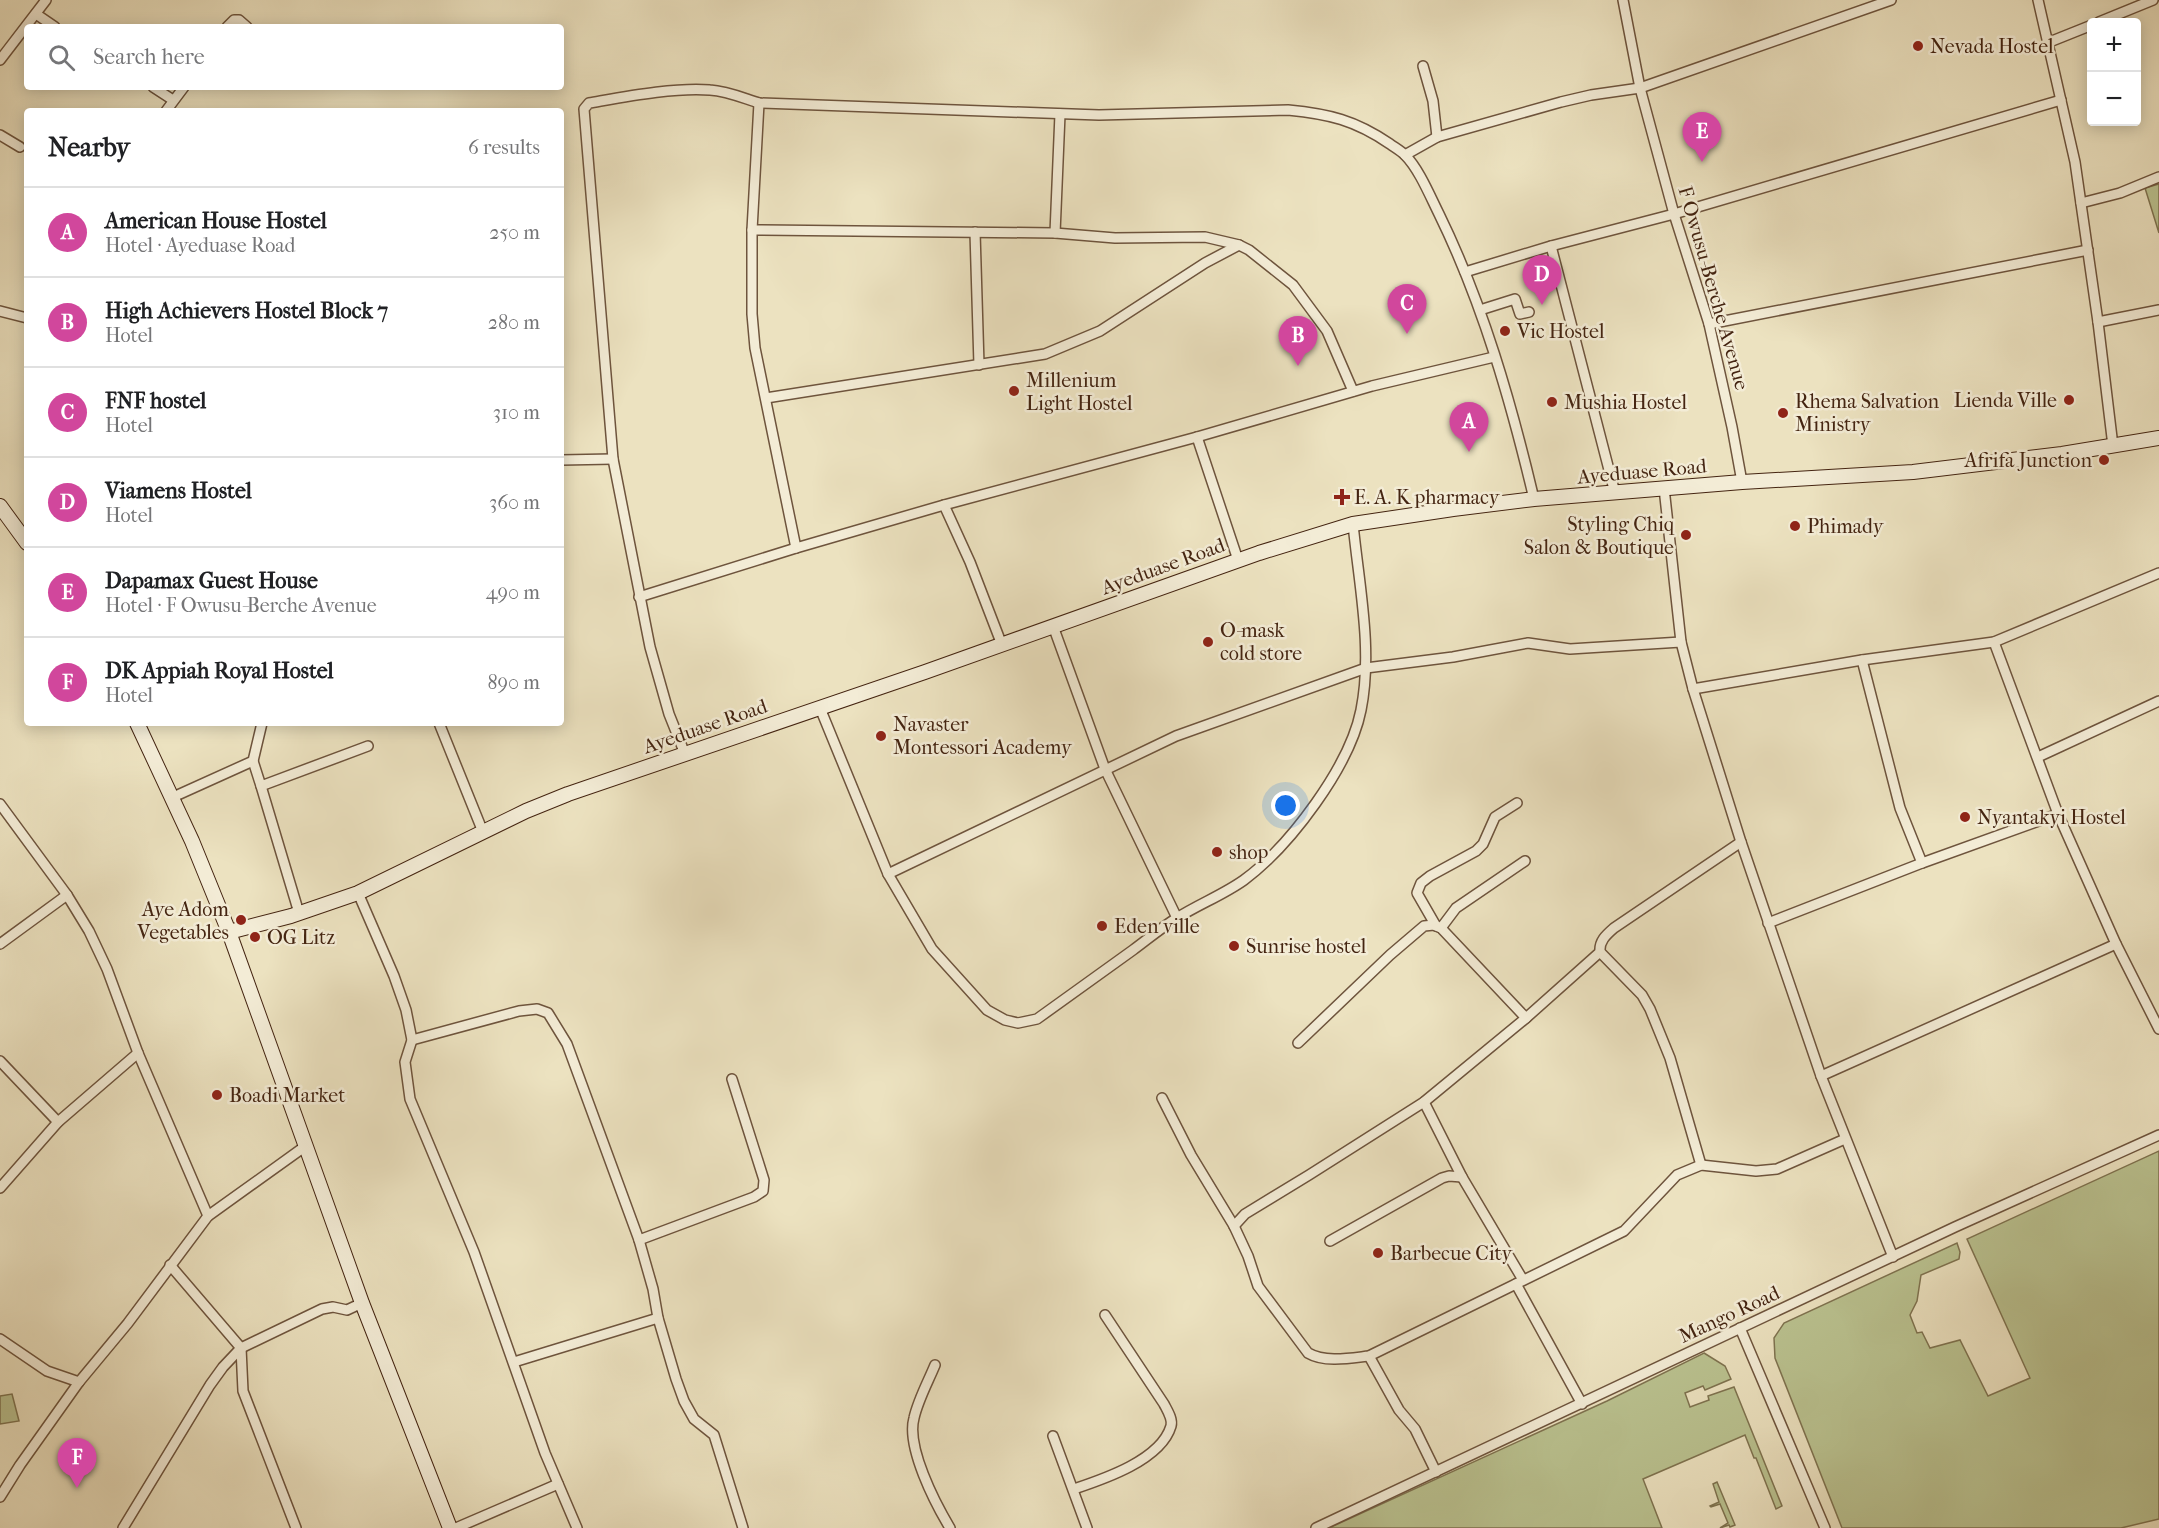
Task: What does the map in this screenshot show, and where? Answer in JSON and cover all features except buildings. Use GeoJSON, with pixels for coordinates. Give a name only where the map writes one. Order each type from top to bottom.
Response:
{"type":"FeatureCollection","features":[{"type":"Feature","properties":{"kind":"street"},"geometry":{"type":"LineString","coordinates":[[28,24],[46,0]]}},
{"type":"Feature","properties":{"kind":"street","name":"F Owusu-Berche Avenue"},"geometry":{"type":"LineString","coordinates":[[1623,0],[1640,88],[1674,214],[1709,324],[1742,482]]}},
{"type":"Feature","properties":{"kind":"street"},"geometry":{"type":"LineString","coordinates":[[1405,155],[1437,137],[1561,102],[1640,88],[1891,0]]}},
{"type":"Feature","properties":{"kind":"street"},"geometry":{"type":"LineString","coordinates":[[2038,0],[2075,162],[2113,447]]}},
{"type":"Feature","properties":{"kind":"street"},"geometry":{"type":"LineString","coordinates":[[2109,18],[2153,0]]}},
{"type":"Feature","properties":{"kind":"street"},"geometry":{"type":"LineString","coordinates":[[36,14],[51,24]]}},
{"type":"Feature","properties":{"kind":"street"},"geometry":{"type":"LineString","coordinates":[[230,24],[234,20],[239,20],[244,24]]}},
{"type":"Feature","properties":{"kind":"street"},"geometry":{"type":"LineString","coordinates":[[2047,44],[2087,28]]}},
{"type":"Feature","properties":{"kind":"street"},"geometry":{"type":"LineString","coordinates":[[0,60],[24,29]]}},
{"type":"Feature","properties":{"kind":"street"},"geometry":{"type":"LineString","coordinates":[[1423,66],[1433,100],[1437,137]]}},
{"type":"Feature","properties":{"kind":"street"},"geometry":{"type":"LineString","coordinates":[[158,90],[173,100]]}},
{"type":"Feature","properties":{"kind":"street"},"geometry":{"type":"LineString","coordinates":[[168,108],[181,90]]}},
{"type":"Feature","properties":{"kind":"street"},"geometry":{"type":"LineString","coordinates":[[685,754],[669,714],[658,675],[639,597],[613,459],[585,105],[589,103],[710,90],[730,93],[759,104],[1099,115],[1288,110],[1318,113],[1346,120],[1377,136],[1405,155],[1432,202],[1466,272],[1480,310],[1522,448],[1534,499]]}},
{"type":"Feature","properties":{"kind":"street"},"geometry":{"type":"LineString","coordinates":[[1466,272],[1551,246],[1674,214],[2061,100]]}},
{"type":"Feature","properties":{"kind":"street"},"geometry":{"type":"LineString","coordinates":[[759,104],[752,230],[752,314],[755,348],[796,548]]}},
{"type":"Feature","properties":{"kind":"street"},"geometry":{"type":"LineString","coordinates":[[1055,233],[1060,114]]}},
{"type":"Feature","properties":{"kind":"street"},"geometry":{"type":"LineString","coordinates":[[0,135],[20,147]]}},
{"type":"Feature","properties":{"kind":"street"},"geometry":{"type":"LineString","coordinates":[[2081,203],[2120,193],[2159,177]]}},
{"type":"Feature","properties":{"kind":"street"},"geometry":{"type":"LineString","coordinates":[[752,230],[1055,233],[1115,238],[1205,237],[1239,245],[1249,250],[1293,285],[1327,331],[1353,391]]}},
{"type":"Feature","properties":{"kind":"street"},"geometry":{"type":"LineString","coordinates":[[975,232],[979,364]]}},
{"type":"Feature","properties":{"kind":"street"},"geometry":{"type":"LineString","coordinates":[[766,398],[1045,354],[1089,337],[1140,307],[1205,263],[1239,245]]}},
{"type":"Feature","properties":{"kind":"street"},"geometry":{"type":"LineString","coordinates":[[1551,246],[1615,493]]}},
{"type":"Feature","properties":{"kind":"street"},"geometry":{"type":"LineString","coordinates":[[1709,324],[2088,250]]}},
{"type":"Feature","properties":{"kind":"street"},"geometry":{"type":"LineString","coordinates":[[1480,310],[1515,300],[1520,314],[1529,312]]}},
{"type":"Feature","properties":{"kind":"street"},"geometry":{"type":"LineString","coordinates":[[2098,322],[2159,310]]}},
{"type":"Feature","properties":{"kind":"street"},"geometry":{"type":"LineString","coordinates":[[0,311],[24,317]]}},
{"type":"Feature","properties":{"kind":"street"},"geometry":{"type":"LineString","coordinates":[[639,597],[944,505],[1197,437],[1353,391],[1494,357]]}},
{"type":"Feature","properties":{"kind":"street"},"geometry":{"type":"LineString","coordinates":[[1197,437],[1238,560]]}},
{"type":"Feature","properties":{"kind":"street","name":"Ayeduase Road"},"geometry":{"type":"LineString","coordinates":[[229,932],[240,931],[358,893],[483,832],[568,794],[1002,645],[1238,560],[1353,524],[1453,508],[1534,499],[1742,482],[1913,472],[2043,457],[2159,438]]}},
{"type":"Feature","properties":{"kind":"street"},"geometry":{"type":"LineString","coordinates":[[564,460],[613,459]]}},
{"type":"Feature","properties":{"kind":"street"},"geometry":{"type":"LineString","coordinates":[[1664,488],[1681,642],[1693,689],[1741,842],[1821,1076],[1893,1257]]}},
{"type":"Feature","properties":{"kind":"street"},"geometry":{"type":"LineString","coordinates":[[944,505],[970,562],[1002,645]]}},
{"type":"Feature","properties":{"kind":"street"},"geometry":{"type":"LineString","coordinates":[[0,506],[24,539]]}},
{"type":"Feature","properties":{"kind":"street"},"geometry":{"type":"LineString","coordinates":[[820,708],[888,874],[932,949],[987,1010],[1005,1020],[1018,1023],[1037,1019],[1177,918],[1223,894],[1264,864],[1319,799],[1338,770],[1355,736],[1362,710],[1366,668],[1353,524]]}},
{"type":"Feature","properties":{"kind":"street"},"geometry":{"type":"LineString","coordinates":[[1693,689],[1862,660],[1994,642],[2159,573]]}},
{"type":"Feature","properties":{"kind":"street"},"geometry":{"type":"LineString","coordinates":[[1053,626],[1106,769],[1177,918]]}},
{"type":"Feature","properties":{"kind":"street"},"geometry":{"type":"LineString","coordinates":[[888,874],[1176,736],[1366,668],[1453,657],[1528,643],[1570,649],[1681,642]]}},
{"type":"Feature","properties":{"kind":"street"},"geometry":{"type":"LineString","coordinates":[[1994,642],[2058,814],[2116,944],[2159,1029]]}},
{"type":"Feature","properties":{"kind":"street"},"geometry":{"type":"LineString","coordinates":[[1862,660],[1900,808],[1922,863]]}},
{"type":"Feature","properties":{"kind":"street"},"geometry":{"type":"LineString","coordinates":[[2038,757],[2158,704]]}},
{"type":"Feature","properties":{"kind":"street"},"geometry":{"type":"LineString","coordinates":[[139,726],[229,932],[362,1303],[450,1528]]}},
{"type":"Feature","properties":{"kind":"street"},"geometry":{"type":"LineString","coordinates":[[261,726],[253,761],[299,913]]}},
{"type":"Feature","properties":{"kind":"street"},"geometry":{"type":"LineString","coordinates":[[440,726],[483,832]]}},
{"type":"Feature","properties":{"kind":"street"},"geometry":{"type":"LineString","coordinates":[[261,786],[368,746]]}},
{"type":"Feature","properties":{"kind":"street"},"geometry":{"type":"LineString","coordinates":[[171,798],[253,761]]}},
{"type":"Feature","properties":{"kind":"street"},"geometry":{"type":"LineString","coordinates":[[1517,803],[1495,817],[1483,844],[1476,851],[1421,883],[1417,893],[1438,927],[1526,1018]]}},
{"type":"Feature","properties":{"kind":"street"},"geometry":{"type":"LineString","coordinates":[[0,804],[67,895],[89,932],[107,969],[138,1053],[208,1216]]}},
{"type":"Feature","properties":{"kind":"street"},"geometry":{"type":"LineString","coordinates":[[1768,923],[1922,863],[2058,814]]}},
{"type":"Feature","properties":{"kind":"street"},"geometry":{"type":"LineString","coordinates":[[1701,1165],[1670,1058],[1650,1009],[1642,995],[1600,952],[1599,946],[1614,928],[1741,842]]}},
{"type":"Feature","properties":{"kind":"street"},"geometry":{"type":"LineString","coordinates":[[1438,927],[1456,908],[1525,861]]}},
{"type":"Feature","properties":{"kind":"street"},"geometry":{"type":"LineString","coordinates":[[358,893],[394,976],[405,1010],[412,1040],[405,1062],[410,1099],[471,1242],[558,1484],[577,1528]]}},
{"type":"Feature","properties":{"kind":"street"},"geometry":{"type":"LineString","coordinates":[[0,944],[67,895]]}},
{"type":"Feature","properties":{"kind":"street"},"geometry":{"type":"LineString","coordinates":[[1298,1043],[1424,926],[1438,927]]}},
{"type":"Feature","properties":{"kind":"street"},"geometry":{"type":"LineString","coordinates":[[1821,1076],[2116,944]]}},
{"type":"Feature","properties":{"kind":"street"},"geometry":{"type":"LineString","coordinates":[[1234,1226],[1245,1214],[1424,1102],[1526,1018],[1600,952]]}},
{"type":"Feature","properties":{"kind":"street"},"geometry":{"type":"LineString","coordinates":[[412,1040],[519,1011],[537,1009],[548,1013],[567,1044],[639,1240],[653,1288],[658,1318],[684,1401],[694,1419],[714,1435],[743,1528]]}},
{"type":"Feature","properties":{"kind":"street"},"geometry":{"type":"LineString","coordinates":[[0,1188],[58,1122],[138,1053]]}},
{"type":"Feature","properties":{"kind":"street"},"geometry":{"type":"LineString","coordinates":[[0,1061],[58,1122]]}},
{"type":"Feature","properties":{"kind":"street"},"geometry":{"type":"LineString","coordinates":[[639,1240],[754,1197],[763,1191],[764,1180],[732,1079]]}},
{"type":"Feature","properties":{"kind":"street"},"geometry":{"type":"LineString","coordinates":[[1162,1098],[1191,1155],[1234,1226],[1248,1256],[1258,1286],[1308,1353],[1334,1359],[1370,1356],[1624,1231],[1677,1175],[1701,1165],[1756,1171],[1777,1169],[1845,1140]]}},
{"type":"Feature","properties":{"kind":"street"},"geometry":{"type":"LineString","coordinates":[[1424,1102],[1582,1404]]}},
{"type":"Feature","properties":{"kind":"street","name":"Mango Road"},"geometry":{"type":"LineString","coordinates":[[1316,1528],[1740,1328],[2159,1135]]}},
{"type":"Feature","properties":{"kind":"street"},"geometry":{"type":"LineString","coordinates":[[0,1497],[79,1382],[128,1323],[208,1216],[307,1145]]}},
{"type":"Feature","properties":{"kind":"street"},"geometry":{"type":"LineString","coordinates":[[1330,1240],[1442,1178],[1462,1177]]}},
{"type":"Feature","properties":{"kind":"street"},"geometry":{"type":"LineString","coordinates":[[170,1265],[241,1348],[243,1391],[296,1528]]}},
{"type":"Feature","properties":{"kind":"street"},"geometry":{"type":"LineString","coordinates":[[123,1528],[210,1385],[241,1348],[322,1310],[333,1306],[347,1310],[362,1303]]}},
{"type":"Feature","properties":{"kind":"street"},"geometry":{"type":"LineString","coordinates":[[1074,1489],[1120,1473],[1148,1456],[1162,1441],[1171,1426],[1171,1419],[1164,1404],[1105,1315]]}},
{"type":"Feature","properties":{"kind":"street"},"geometry":{"type":"LineString","coordinates":[[514,1362],[658,1318]]}},
{"type":"Feature","properties":{"kind":"street"},"geometry":{"type":"LineString","coordinates":[[1740,1328],[1825,1528]]}},
{"type":"Feature","properties":{"kind":"street"},"geometry":{"type":"LineString","coordinates":[[0,1339],[47,1371],[79,1382]]}},
{"type":"Feature","properties":{"kind":"street"},"geometry":{"type":"LineString","coordinates":[[1370,1356],[1399,1410],[1414,1429],[1436,1472]]}},
{"type":"Feature","properties":{"kind":"street"},"geometry":{"type":"LineString","coordinates":[[935,1365],[913,1419],[913,1432],[932,1498],[950,1528]]}},
{"type":"Feature","properties":{"kind":"street"},"geometry":{"type":"LineString","coordinates":[[1053,1436],[1088,1528]]}},
{"type":"Feature","properties":{"kind":"street"},"geometry":{"type":"LineString","coordinates":[[456,1528],[558,1484]]}},
{"type":"Feature","properties":{"kind":"green space"},"geometry":{"type":"Polygon","coordinates":[[[2159,184],[2159,233],[2145,188],[2159,184]]]}},
{"type":"Feature","properties":{"kind":"green space"},"geometry":{"type":"Polygon","coordinates":[[[2159,1151],[2159,1519],[2121,1528],[1842,1528],[1775,1358],[1774,1338],[1784,1323],[1957,1243],[1960,1252],[1959,1259],[1921,1275],[1917,1301],[1910,1315],[1917,1333],[1922,1332],[1930,1348],[1960,1340],[1988,1396],[2030,1378],[1967,1239],[2159,1151]]]}},
{"type":"Feature","properties":{"kind":"green space"},"geometry":{"type":"Polygon","coordinates":[[[1704,1353],[1725,1366],[1731,1379],[1705,1390],[1703,1386],[1685,1393],[1690,1407],[1709,1400],[1708,1396],[1734,1387],[1782,1506],[1776,1509],[1745,1435],[1643,1479],[1662,1528],[1329,1528],[1607,1401],[1704,1353]]]}},
{"type":"Feature","properties":{"kind":"green space"},"geometry":{"type":"Polygon","coordinates":[[[12,1394],[19,1421],[0,1424],[0,1396],[12,1394]]]}},
{"type":"Feature","properties":{"kind":"green space"},"geometry":{"type":"Polygon","coordinates":[[[1717,1482],[1735,1525],[1730,1527],[1729,1525],[1720,1528],[1728,1523],[1720,1504],[1710,1506],[1719,1502],[1713,1484],[1717,1482]]]}},
{"type":"Feature","properties":{"kind":"place","name":"Nevada Hostel"},"geometry":{"type":"Point","coordinates":[1918,46]}},
{"type":"Feature","properties":{"kind":"place","name":"Dapamax Guest House"},"geometry":{"type":"Point","coordinates":[1702,162]}},
{"type":"Feature","properties":{"kind":"place","name":"Viamens Hostel"},"geometry":{"type":"Point","coordinates":[1542,305]}},
{"type":"Feature","properties":{"kind":"place","name":"Vic Hostel"},"geometry":{"type":"Point","coordinates":[1505,331]}},
{"type":"Feature","properties":{"kind":"place","name":"FNF hostel"},"geometry":{"type":"Point","coordinates":[1407,334]}},
{"type":"Feature","properties":{"kind":"place","name":"High Achievers Hostel Block 7"},"geometry":{"type":"Point","coordinates":[1298,366]}},
{"type":"Feature","properties":{"kind":"place","name":"Millenium Light Hostel"},"geometry":{"type":"Point","coordinates":[1014,391]}},
{"type":"Feature","properties":{"kind":"place","name":"Lienda Ville"},"geometry":{"type":"Point","coordinates":[2069,400]}},
{"type":"Feature","properties":{"kind":"place","name":"Mushia Hostel"},"geometry":{"type":"Point","coordinates":[1552,402]}},
{"type":"Feature","properties":{"kind":"place","name":"Rhema Salvation Ministry"},"geometry":{"type":"Point","coordinates":[1783,413]}},
{"type":"Feature","properties":{"kind":"place","name":"American House Hostel"},"geometry":{"type":"Point","coordinates":[1469,452]}},
{"type":"Feature","properties":{"kind":"place","name":"Afrifa Junction"},"geometry":{"type":"Point","coordinates":[2104,460]}},
{"type":"Feature","properties":{"kind":"place","name":"E. A. K pharmacy"},"geometry":{"type":"Point","coordinates":[1342,497]}},
{"type":"Feature","properties":{"kind":"place","name":"Phimady"},"geometry":{"type":"Point","coordinates":[1795,526]}},
{"type":"Feature","properties":{"kind":"place","name":"Styling Chiq Salon & Boutique"},"geometry":{"type":"Point","coordinates":[1686,535]}},
{"type":"Feature","properties":{"kind":"place","name":"O-mask cold store"},"geometry":{"type":"Point","coordinates":[1208,642]}},
{"type":"Feature","properties":{"kind":"place","name":"Navaster Montessori Academy"},"geometry":{"type":"Point","coordinates":[881,736]}},
{"type":"Feature","properties":{"kind":"place","name":"Nyantakyi Hostel"},"geometry":{"type":"Point","coordinates":[1965,817]}},
{"type":"Feature","properties":{"kind":"place","name":"shop"},"geometry":{"type":"Point","coordinates":[1217,852]}},
{"type":"Feature","properties":{"kind":"place","name":"Aye Adom Vegetables"},"geometry":{"type":"Point","coordinates":[241,920]}},
{"type":"Feature","properties":{"kind":"place","name":"Eden ville"},"geometry":{"type":"Point","coordinates":[1102,926]}},
{"type":"Feature","properties":{"kind":"place","name":"OG Litz"},"geometry":{"type":"Point","coordinates":[255,937]}},
{"type":"Feature","properties":{"kind":"place","name":"Sunrise hostel"},"geometry":{"type":"Point","coordinates":[1234,946]}},
{"type":"Feature","properties":{"kind":"place","name":"Boadi Market"},"geometry":{"type":"Point","coordinates":[217,1095]}},
{"type":"Feature","properties":{"kind":"place","name":"Barbecue City"},"geometry":{"type":"Point","coordinates":[1378,1253]}},
{"type":"Feature","properties":{"kind":"place","name":"DK Appiah Royal Hostel"},"geometry":{"type":"Point","coordinates":[77,1488]}}]}
